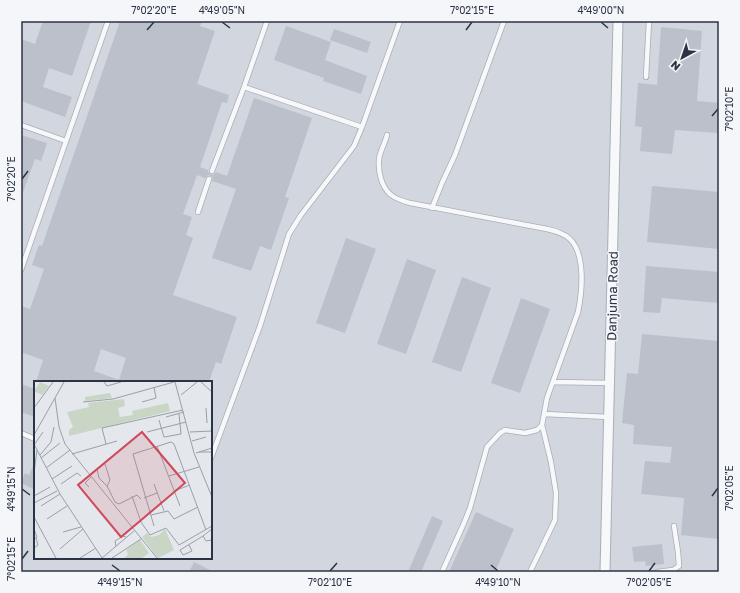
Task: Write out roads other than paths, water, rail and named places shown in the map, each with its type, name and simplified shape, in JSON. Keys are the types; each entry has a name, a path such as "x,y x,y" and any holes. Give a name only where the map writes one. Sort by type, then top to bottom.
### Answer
{"street":[{"name":"Danjuma Road","path":"606,572 618,21"}],"lane":[{"path":"21,270 108,21"},
{"path":"212,171 267,21"},
{"path":"212,455 260,326 289,234 301,215 354,146 400,21"},
{"path":"432,208 455,155 504,21"},
{"path":"646,77 649,21"},
{"path":"244,87 362,127"},
{"path":"21,125 66,141"},
{"path":"388,136 379,158 379,172 383,186 390,194 398,199 432,208 547,229 561,233 570,238 577,248 581,266 578,312 547,398 542,425 551,462 556,493 555,520 530,572"},
{"path":"198,212 209,179"},
{"path":"553,382 610,383"},
{"path":"544,414 609,417"},
{"path":"442,572 470,508 487,447 500,433 506,430 525,433 537,430 542,425"},
{"path":"21,433 34,439"},
{"path":"657,572 673,570 679,566 674,526"}]}
